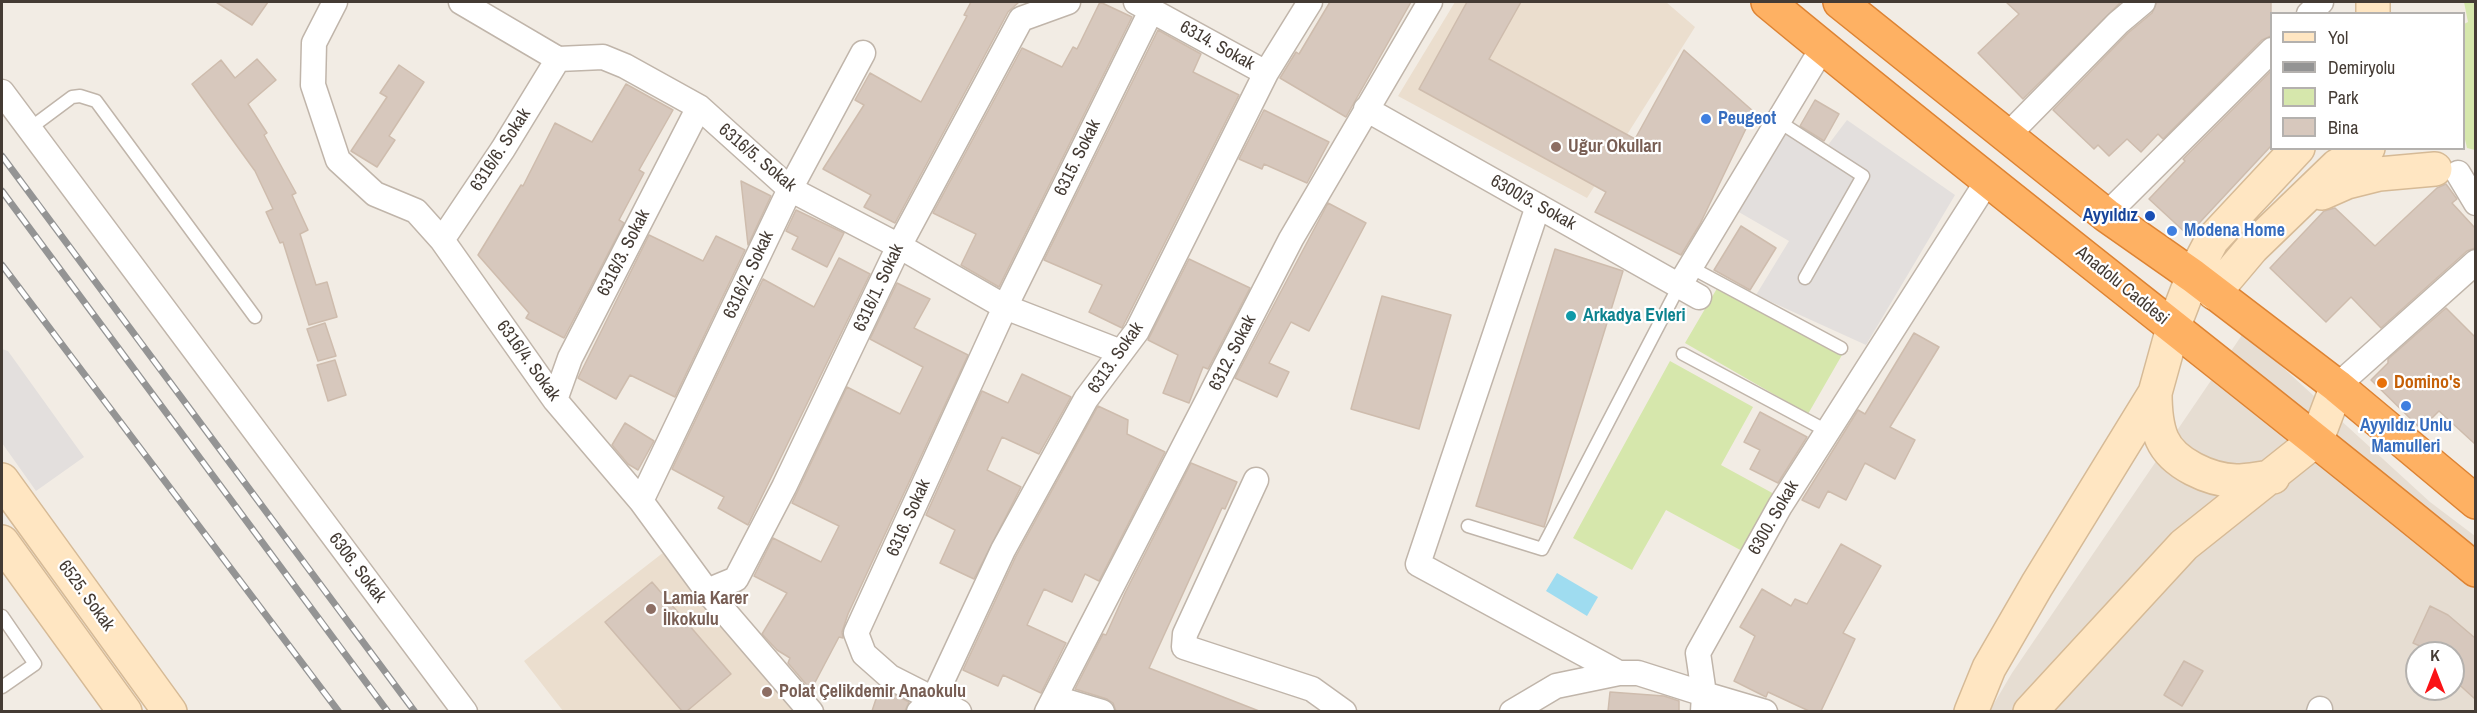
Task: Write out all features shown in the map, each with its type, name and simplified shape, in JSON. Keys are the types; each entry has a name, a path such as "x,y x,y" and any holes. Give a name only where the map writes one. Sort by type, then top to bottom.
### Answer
{"highway":[{"name":"Anadolu Caddesi","path":"1768,2 2173,328 2317,439 2475,570"},
{"path":"1840,2 2106,215 2204,284 2337,386 2475,502"}],"main road":[{"path":"2204,284 2212,240 2296,150"},
{"path":"1971,711 1989,668 2155,393 2173,328 2204,284 2252,248 2337,166 2365,150"},
{"path":"2296,205 2358,179 2446,163"},
{"path":"2030,711 2184,545 2273,477 2317,439 2337,386"},
{"path":"2155,393 2157,422 2163,441 2186,465 2212,477 2235,481 2273,477"},
{"name":"6525. Sokak","path":"2,480 170,711"},
{"name":"6525. Sokak","path":"2,542 125,711"}],"street":[{"name":"6316/4. Sokak","path":"335,2 314,43 313,86 338,160 375,194 416,211 442,240 555,400 641,501 707,591 811,711"},
{"path":"461,2 558,58"},
{"name":"6316/1. Sokak","path":"707,591 736,579 789,477 899,246 1021,19 1068,2"},
{"name":"6313. Sokak","path":"926,705 1003,550 1086,399 1137,331 1266,73 1310,2"},
{"name":"6312. Sokak","path":"1051,705 1291,239 1430,2"},
{"path":"2008,135 2118,23 2144,2"},
{"name":"6314. Sokak","path":"1144,5 1266,73"},
{"name":"6315. Sokak","path":"1005,307 1144,5"},
{"path":"1684,276 1823,47"},
{"path":"2106,215 2270,51"},
{"name":"6316/2. Sokak","path":"641,501 790,189 863,53"},
{"name":"6316/5. Sokak","path":"558,58 603,57 625,66 699,107 790,189 899,246 1005,307 1121,352"},
{"name":"6316/6. Sokak","path":"442,240 503,150 558,58"},
{"name":"6306. Sokak","path":"2,92 465,711"},
{"name":"6316/3. Sokak","path":"555,400 570,358 699,107"},
{"name":"6300/3. Sokak","path":"1366,109 1538,206 1684,276 1700,297"},
{"path":"2446,163 2475,203"},
{"name":"6300. Sokak","path":"1703,703 1698,654 1780,506 1988,180"},
{"path":"1538,206 1418,564 1619,673"},
{"path":"2337,386 2475,262"},
{"name":"6316. Sokak","path":"959,711 926,705 864,654 856,633 1005,307"},
{"path":"1256,480 1185,634 1184,647 1312,689 1344,711"},
{"path":"1512,711 1556,686 1619,673 1638,673 1703,703 1765,711"},
{"path":"1051,705 1102,711"}],"lane":[{"path":"29,129 72,97 80,96 96,101 255,317"},
{"path":"1778,121 1863,176 1805,278"},
{"path":"1468,526 1542,549 1684,276 1841,348"},
{"path":"1683,354 1827,431"},
{"path":"2,616 35,664 2,687"}],"shaded area":[{"name":"Uğur Okulları","path":"1455,2 1666,2 1695,27 1587,198 1398,96"},
{"path":"1847,120 1955,195 1866,345 1756,295 1789,241 1737,211 1784,130 1825,149"},
{"path":"2244,332 2430,502 2475,536 2475,711 1989,712 2012,673"},
{"path":"2,349 8,351 84,457 36,491 2,443"},
{"name":"Lamia Karer İlkokulu","path":"664,552 802,711 563,711 524,661"}],"green space":[{"path":"2464,2 2475,2 2475,150 2467,148 2465,139 2465,24 2468,22"},
{"path":"1719,285 1842,355 1808,414 1685,343"},
{"path":"1670,361 1753,407 1721,465 1776,495 1744,552 1666,510 1632,570 1573,538"}],"water":[{"path":"1557,573 1598,597 1587,616 1546,591"}],"building":[{"path":"216,2 268,2 252,25"},
{"path":"971,2 1019,2 1008,12 895,223 864,207 871,195 823,169 864,105 855,100 870,73 921,102 967,16 964,15"},
{"path":"1100,2 1132,17 999,287 961,265 976,234 933,213 1022,48 1062,67 1073,47 1077,49"},
{"path":"1330,2 1411,2 1346,117 1280,78 1296,52 1299,54"},
{"path":"1467,2 1521,2 1489,59 1635,139 1684,50 1754,112 1700,224 1681,255 1595,212 1606,192 1419,89"},
{"path":"2006,2 2121,2 2023,99 1978,53 2019,14"},
{"path":"2157,2 2271,2 2270,36 2262,40 2163,139 2158,134 2141,152 2127,139 2109,156 2098,145 2094,149 2053,110 2128,33 2152,13"},
{"path":"1158,30 1201,54 1193,72 1239,95 1122,328 1089,312 1102,285 1044,260"},
{"path":"257,59 276,80 248,104 267,133 264,135 296,193 292,195 308,230 300,234 316,285 327,282 337,317 309,325 283,242 280,243 266,212 273,209 255,171 192,84 221,60 235,78"},
{"path":"399,65 424,82 389,136 395,140 377,167 351,151 387,97 380,93"},
{"path":"2270,72 2270,147 2188,235 2149,199 2185,161 2183,159"},
{"path":"626,84 673,110 639,170 644,173 619,220 624,223 564,338 526,318 529,313 478,255 521,185 523,186 555,123 592,142"},
{"path":"1815,100 1839,114 1824,141 1800,126"},
{"path":"1264,110 1329,142 1307,183 1264,164 1262,169 1239,159"},
{"path":"741,181 771,196 748,245"},
{"path":"2446,184 2457,199 2452,203 2475,228 2475,248 2467,251 2381,328 2351,297 2326,322 2270,268 2324,211 2335,208 2375,246 2437,188"},
{"path":"1328,203 1366,223 1309,331 1291,322 1269,363 1289,372 1277,397 1235,378"},
{"path":"796,210 844,233 827,267 792,249 798,237 786,231"},
{"path":"1741,226 1776,248 1750,290 1714,270"},
{"path":"649,235 703,261 716,236 745,250 675,397 630,375 616,399 578,378"},
{"path":"1555,249 1623,271 1544,527 1476,506"},
{"path":"839,258 870,274 748,525 718,508 724,497 672,469 763,279 814,307"},
{"path":"1189,259 1250,288 1208,369 1203,367 1189,403 1163,393 1178,355 1148,340"},
{"path":"897,283 930,299 914,328 968,355 848,614 842,632 843,638 839,637 811,690 788,663 790,658 777,650 762,634 787,593 754,576 773,538 821,562 839,526 792,503 847,387 900,414 923,367 870,339"},
{"path":"1382,296 1451,315 1419,429 1351,409"},
{"path":"2446,308 2475,337 2475,444 2439,411 2421,429 2371,380 2388,363 2388,359"},
{"path":"325,323 336,356 318,361 307,329"},
{"path":"1914,333 1939,347 1890,427 1915,440 1895,479 1865,463 1846,500 1828,491 1819,508 1802,500 1858,410 1865,414"},
{"path":"335,360 346,395 328,401 317,365"},
{"path":"1022,374 1071,397 1039,454 1002,437 987,470 1021,487 974,579 940,563 955,530 926,515 982,391 1008,403"},
{"path":"1098,406 1128,420 1127,434 1165,452 1099,581 1085,574 1072,602 1044,589 1027,625 1066,643 1041,693 1003,675 998,686 963,670 1016,556"},
{"path":"1760,412 1807,437 1778,483 1750,469 1760,450 1744,442"},
{"path":"625,423 654,441 638,470 628,464 612,445"},
{"path":"1191,463 1237,482 1225,509 1222,508 1149,668 1259,711 1116,711 1113,703 1107,699 1075,689 1103,634 1106,635"},
{"path":"1841,544 1881,566 1843,633 1855,639 1821,711 1809,711 1768,692 1766,697 1734,681 1755,636 1740,627 1762,589 1791,606 1795,599 1807,604"},
{"name":"Lamia Karer İlkokulu","path":"652,582 731,674 687,711 682,711 605,622"},
{"path":"2430,606 2448,615 2475,638 2475,699 2465,690 2465,641 2414,641"},
{"path":"2184,661 2203,671 2182,706 2164,695"},
{"path":"880,687 909,702 905,711 872,711"},
{"path":"1610,692 1664,696 1679,701 1679,711 1608,711"}],"railway":[{"path":"2,156 415,712"},
{"path":"2,191 388,712"},
{"path":"2,265 339,712"}],"place":[{"name":"Peugeot","path":"1706,119"},
{"name":"Uğur Okulları","path":"1556,147"},
{"name":"Ayyıldız","path":"2150,216"},
{"name":"Modena Home","path":"2172,231"},
{"name":"Arkadya Evleri","path":"1571,316"},
{"name":"Domino's","path":"2382,383"},
{"name":"Ayyıldız Unlu Mamulleri","path":"2406,406"},
{"name":"Lamia Karer İlkokulu","path":"651,609"},
{"name":"Polat Çelikdemir Anaokulu","path":"767,692"}]}
